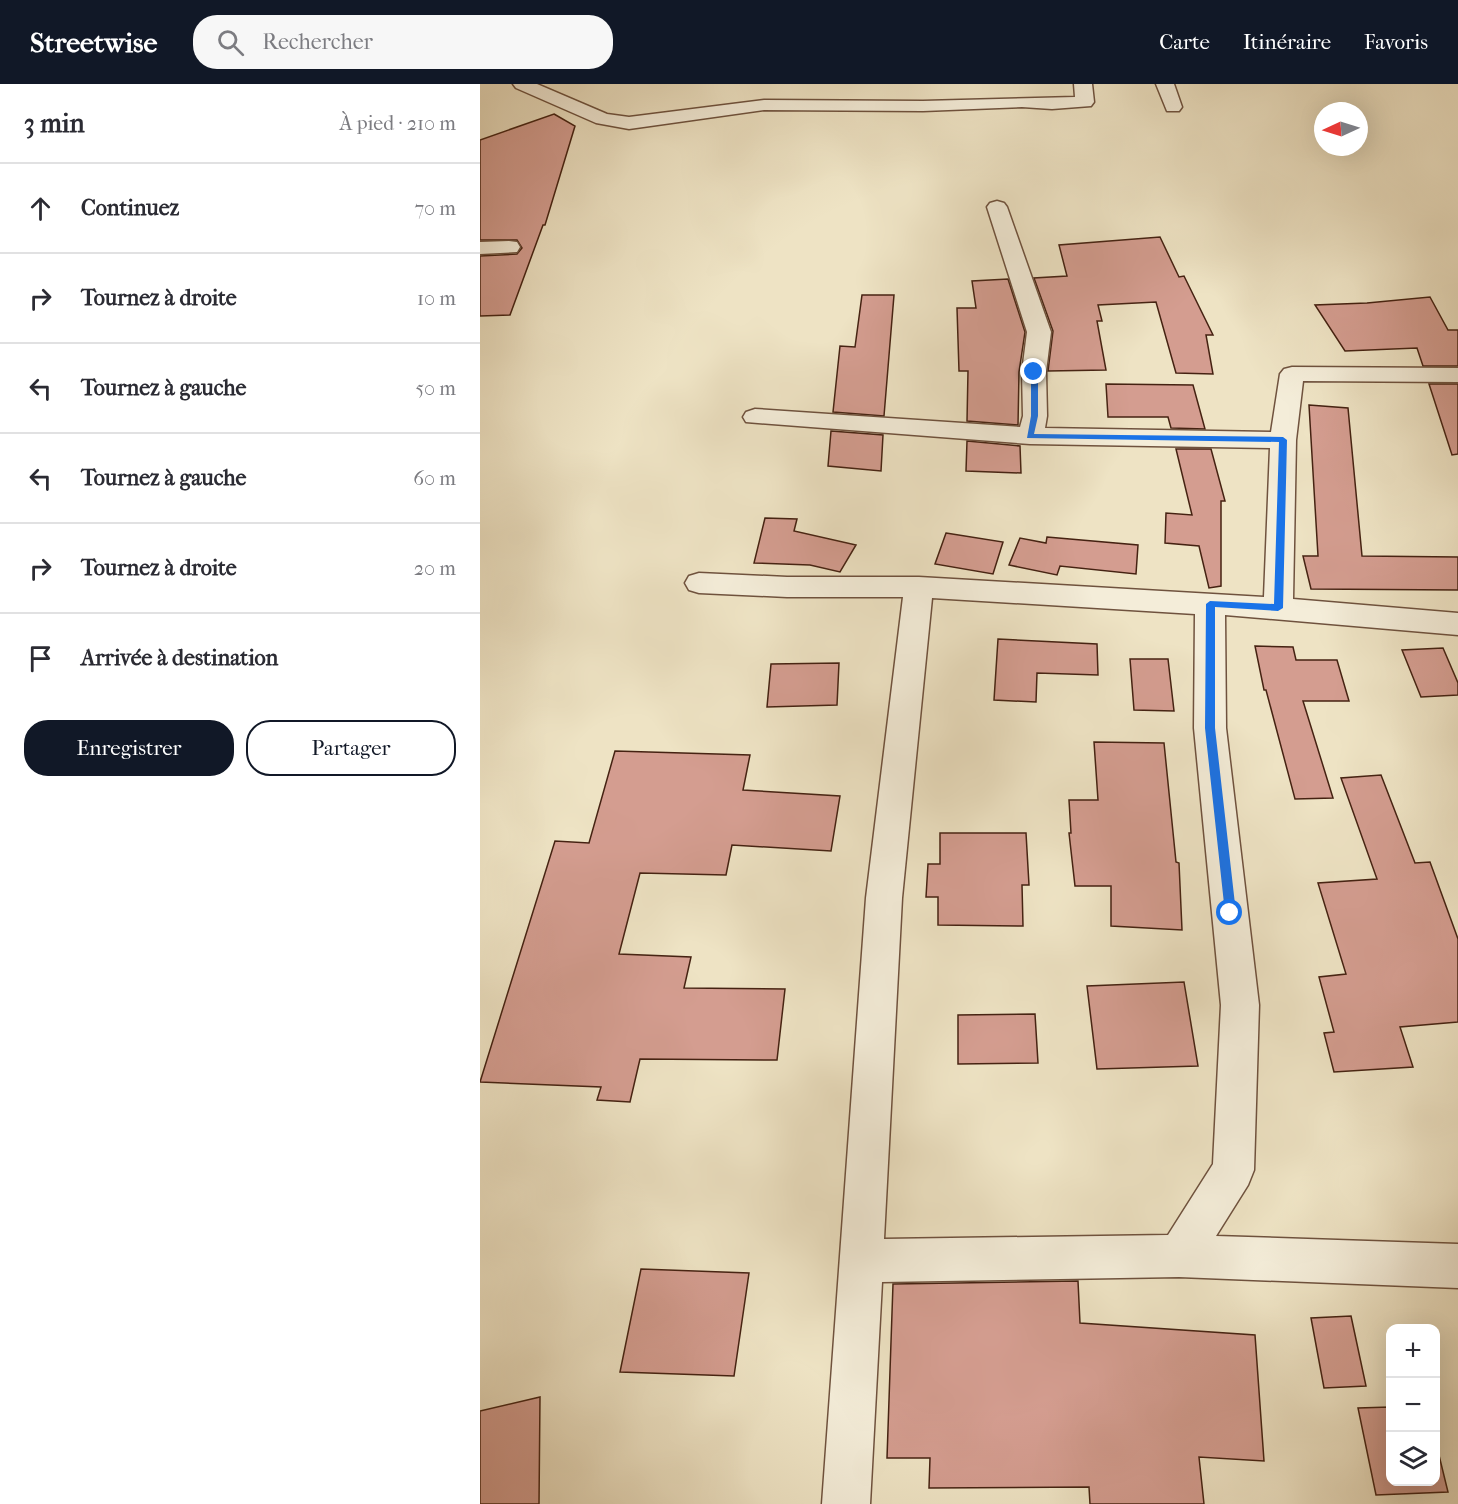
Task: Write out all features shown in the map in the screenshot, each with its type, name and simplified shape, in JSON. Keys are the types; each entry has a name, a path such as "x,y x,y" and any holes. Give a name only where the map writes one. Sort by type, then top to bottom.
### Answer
{"street":[{"path":"522,84 603,119 629,123 764,105 923,106 1022,102 1052,105 1085,102 1083,84"},
{"path":"764,105 771,84"},
{"path":"923,106 926,84"},
{"path":"1165,84 1173,107"},
{"path":"997,207 1039,332 1034,372 1035,416 1030,436"},
{"path":"480,248 509,248"},
{"path":"1278,608 1283,440 1292,374 1458,375"},
{"path":"755,417 1030,436 1283,440"},
{"path":"699,583 787,587 920,587 1278,608 1458,624"},
{"path":"846,1504 884,898 920,587"},
{"path":"1179,1256 1233,1170 1240,1005 1210,728 1210,604"},
{"path":"860,1261 1179,1256 1458,1266"}],"building":[{"path":"554,114 575,126 545,225 543,225 510,315 480,316 480,256 517,254 522,248 517,240 480,240 480,140"},
{"path":"1160,237 1179,277 1184,276 1213,335 1206,335 1213,374 1176,373 1156,302 1098,305 1102,321 1097,321 1106,370 1048,371 1053,331 1034,278 1067,276 1059,245"},
{"path":"1008,279 1025,332 1019,372 1018,425 967,421 968,371 959,371 957,308 976,308 972,281"},
{"path":"862,295 894,295 884,416 833,412 840,346 855,347"},
{"path":"1430,297 1448,330 1458,330 1458,366 1423,366 1417,348 1345,351 1315,305 1367,303"},
{"path":"1106,384 1193,385 1205,429 1171,428 1168,417 1108,417"},
{"path":"1429,384 1458,384 1458,454 1452,455"},
{"path":"1309,405 1348,408 1362,556 1458,557 1458,590 1311,589 1303,556 1318,556"},
{"path":"831,431 883,435 881,471 828,466"},
{"path":"967,441 1020,446 1021,473 966,471"},
{"path":"1176,449 1211,449 1225,501 1221,501 1221,586 1209,588 1199,546 1165,543 1166,513 1192,515"},
{"path":"765,518 797,519 794,531 856,545 840,572 810,565 754,563"},
{"path":"946,533 1003,542 993,574 935,564"},
{"path":"1047,537 1138,545 1136,574 1060,566 1057,575 1009,565 1020,538 1046,543"},
{"path":"998,639 1097,644 1098,675 1037,673 1036,702 994,700"},
{"path":"1255,646 1293,647 1296,660 1337,660 1349,701 1303,701 1333,798 1295,799 1266,690 1264,690"},
{"path":"1443,648 1458,683 1458,695 1421,697 1402,650"},
{"path":"1130,659 1168,659 1174,711 1134,710"},
{"path":"839,663 837,705 767,707 771,664"},
{"path":"1094,742 1164,743 1176,862 1179,863 1182,930 1111,926 1111,886 1075,886 1069,833 1071,833 1069,800 1098,800"},
{"path":"615,751 750,755 743,790 840,796 831,851 732,845 726,875 640,873 619,954 691,957 684,988 785,989 777,1060 640,1059 630,1102 597,1100 601,1087 480,1082 555,841 589,843"},
{"path":"1381,775 1415,863 1430,862 1458,939 1458,1022 1400,1027 1413,1067 1334,1072 1324,1033 1334,1032 1319,977 1346,974 1318,883 1377,879 1341,778"},
{"path":"940,833 1026,833 1029,885 1022,885 1023,926 938,925 938,897 926,897 928,864 940,864"},
{"path":"1184,982 1198,1066 1097,1069 1087,986"},
{"path":"1035,1014 1038,1063 958,1064 958,1015"},
{"path":"641,1269 749,1273 734,1376 620,1372"},
{"path":"1078,1281 1080,1323 1255,1335 1264,1461 1199,1457 1204,1504 1090,1504 1089,1487 929,1488 930,1458 887,1458 893,1284"},
{"path":"1351,1316 1366,1386 1324,1388 1311,1318"},
{"path":"540,1397 539,1504 480,1504 480,1411"},
{"path":"1386,1407 1386,1486 1440,1486 1440,1459 1448,1492 1376,1495 1358,1408"}],"route":[{"path":"1034,372 1035,416 1030,436 1283,440 1278,608 1210,604 1210,728 1230,913"}]}
